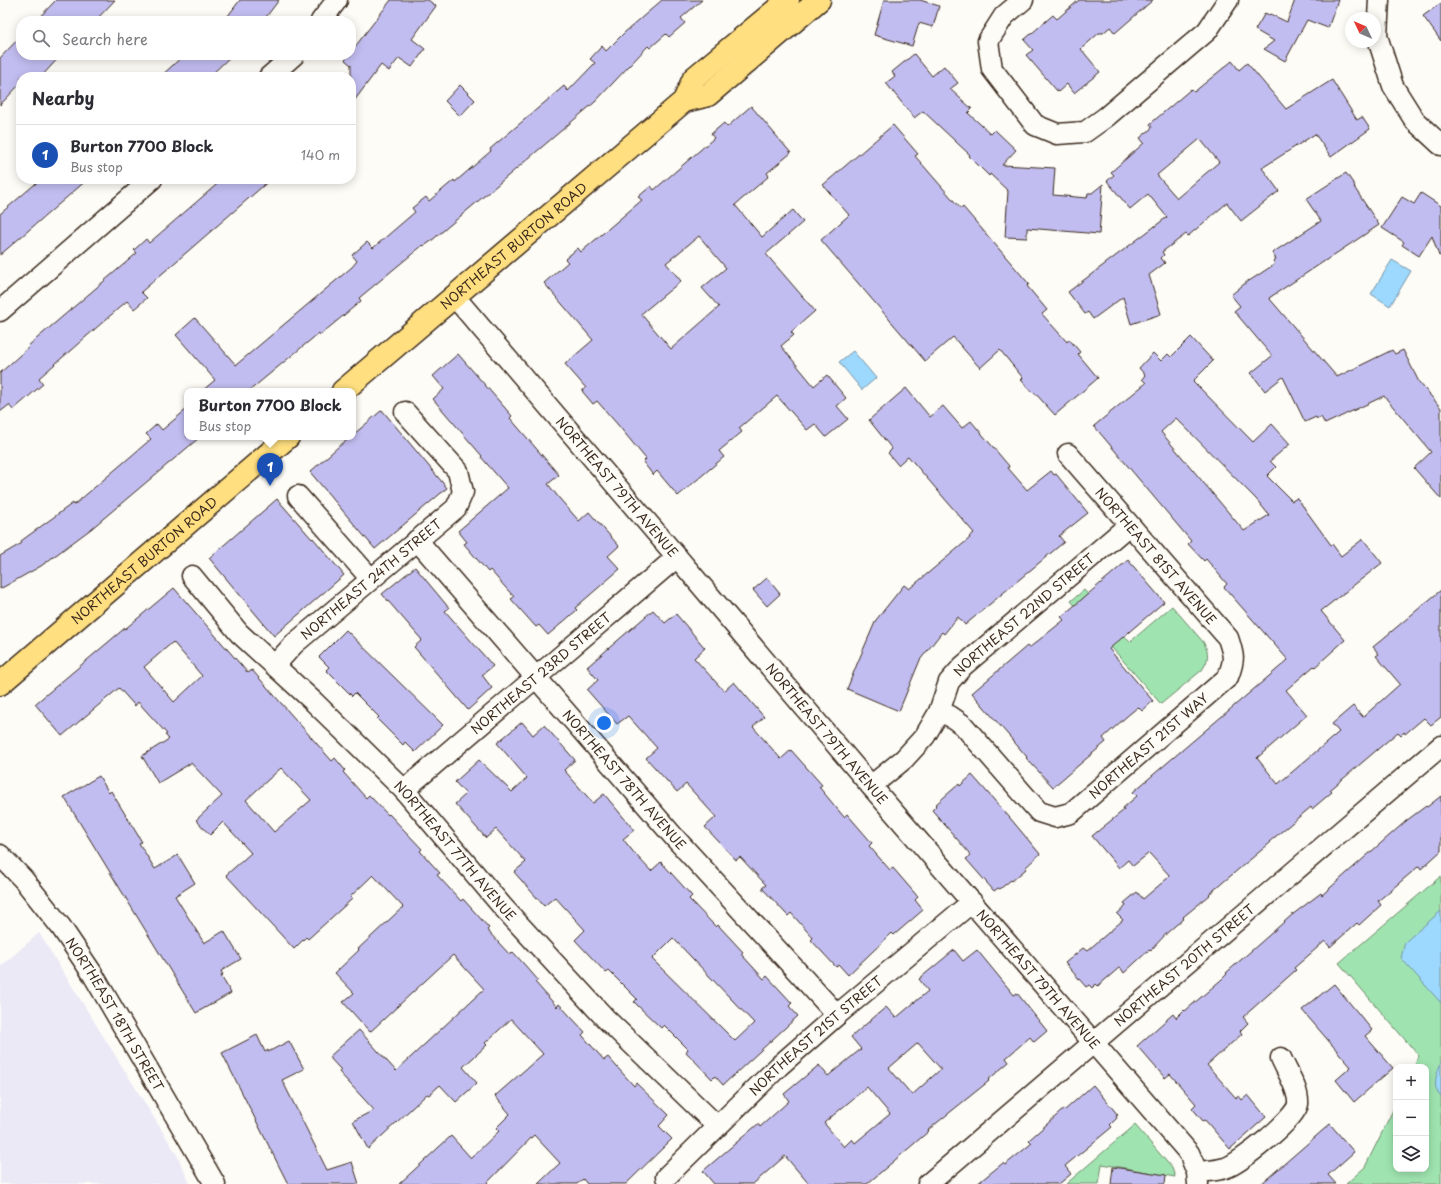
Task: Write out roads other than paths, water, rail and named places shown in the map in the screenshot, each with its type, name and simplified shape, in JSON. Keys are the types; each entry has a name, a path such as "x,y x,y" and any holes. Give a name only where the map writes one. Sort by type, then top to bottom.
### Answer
{"main road":[{"name":"NORTHEAST BURTON ROAD","path":"347,388 684,101 694,78 788,0"},
{"name":"NORTHEAST BURTON ROAD","path":"684,101 708,95 819,0"},
{"name":"NORTHEAST BURTON ROAD","path":"0,684 285,440"}],"street":[{"path":"325,16 337,0"},
{"path":"1023,0 1004,16 988,41 992,70 1035,125 1057,134 1085,132 1106,117 1207,31 1228,0"},
{"path":"1379,0 1377,36 1393,86 1415,121 1441,145"},
{"path":"275,72 288,60"},
{"path":"0,311 146,184"},
{"name":"NORTHEAST 79TH AVENUE","path":"454,296 871,786 1189,1153 1197,1178"},
{"name":"NORTHEAST 24TH STREET","path":"275,665 294,644 456,508 464,492 458,471 405,412"},
{"name":"NORTHEAST 81ST AVENUE","path":"1068,454 1228,638 1233,652 1234,663"},
{"path":"298,496 371,579"},
{"name":"NORTHEAST 22ND STREET","path":"871,786 904,759 925,736 940,712 949,682 963,666 1129,525"},
{"name":"NORTHEAST 78TH AVENUE","path":"417,540 674,837 837,1015"},
{"name":"NORTHEAST 23RD STREET","path":"404,790 677,557"},
{"name":"NORTHEAST 77TH AVENUE","path":"192,576 239,633 275,665 404,790 502,906 601,1013 717,1126"},
{"name":"NORTHEAST 21ST WAY","path":"940,712 950,716 963,725 1039,812 1055,817 1071,813 1228,677 1234,663"},
{"name":"NORTHEAST 20TH STREET","path":"928,1184 1441,746"},
{"name":"NORTHEAST 18TH STREET","path":"0,855 23,879 60,927 92,973 215,1184"},
{"name":"NORTHEAST 21ST STREET","path":"666,1177 779,1066 837,1015 972,902"},
{"path":"1197,1178 1225,1168 1246,1158 1286,1122 1294,1112 1298,1105 1296,1092 1281,1058"}],"water":[{"path":"1392,260 1411,271 1390,306 1371,294"},
{"path":"853,351 876,378 862,390 839,362"},
{"path":"1441,911 1441,1003 1401,958 1405,942"},
{"path":"1441,1062 1441,1097 1436,1089 1436,1080"}],"place":[{"name":"Burton 7700 Block","path":"270,486"}]}
